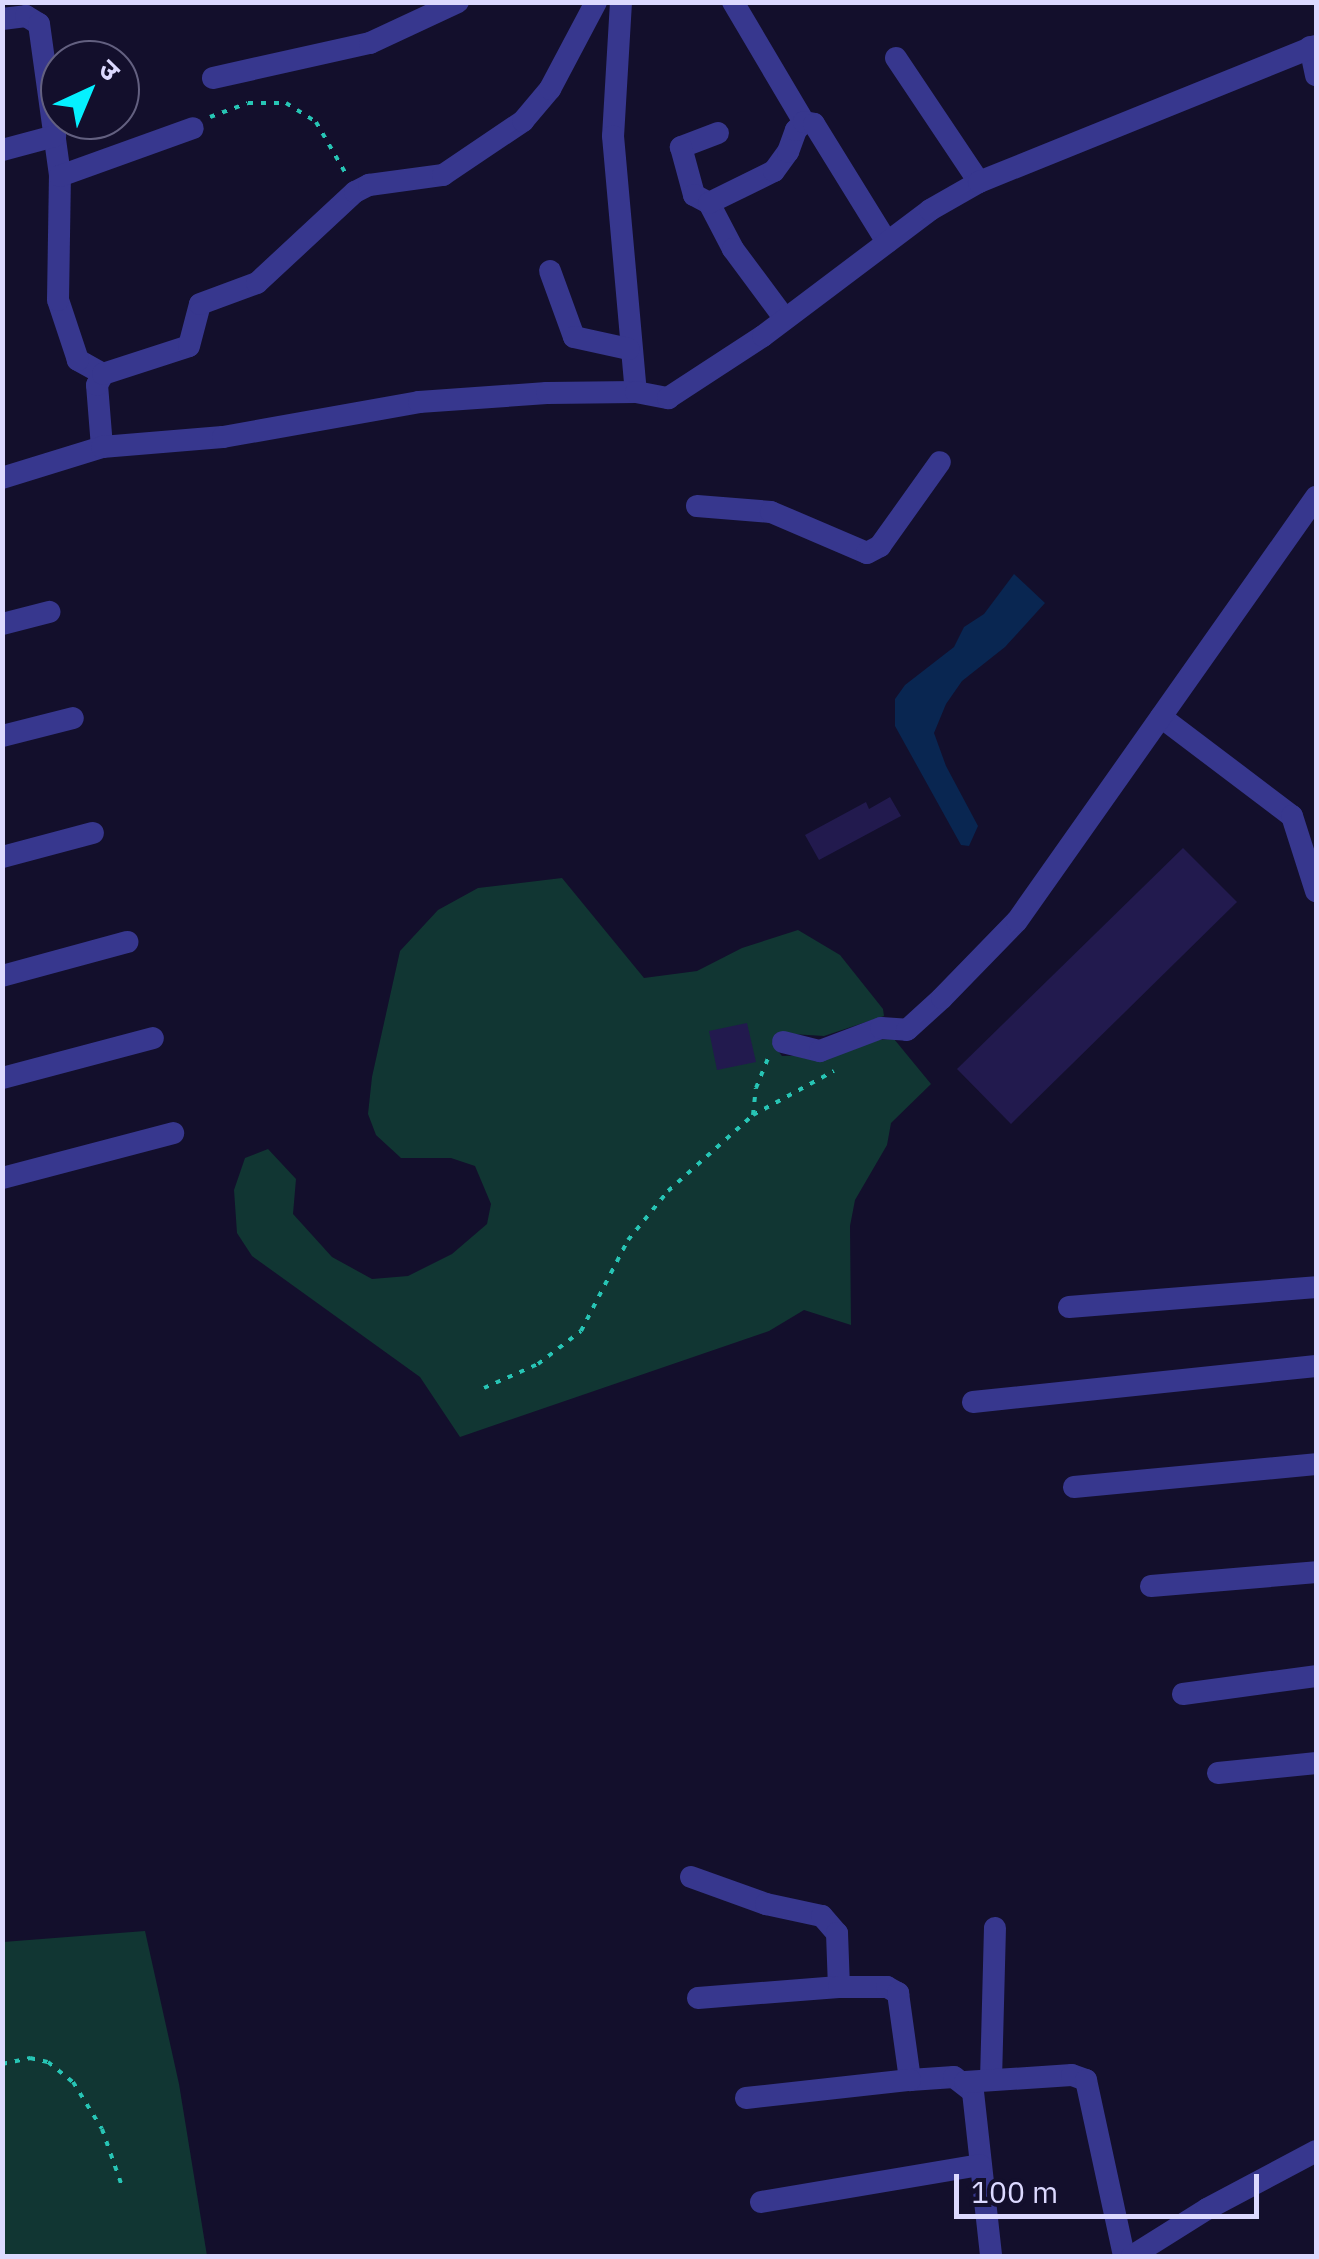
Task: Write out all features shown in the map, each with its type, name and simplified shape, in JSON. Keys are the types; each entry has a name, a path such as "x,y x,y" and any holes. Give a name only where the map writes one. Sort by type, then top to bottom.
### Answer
{"street":[{"path":"213,78 386,38 458,2"},
{"path":"102,447 97,385 103,374 188,346 200,304 257,283 355,192 369,185 443,175 523,121 550,90 596,2"},
{"path":"621,2 612,136 636,392"},
{"path":"733,2 804,122 822,131 888,242"},
{"path":"2,19 26,16 39,24 41,40"},
{"path":"2,478 102,447 223,436 419,402 500,394 636,392 668,398 785,319 930,210 979,182 1313,47 1316,75"},
{"path":"896,58 979,182"},
{"path":"709,203 774,170 804,122"},
{"path":"60,176 193,128"},
{"path":"718,133 681,147 694,195 709,203 733,249 785,319"},
{"path":"2,150 40,140"},
{"path":"56,140 60,176 58,300 78,360 103,374"},
{"path":"550,271 574,337 629,349"},
{"path":"697,506 772,512 867,554 880,546 940,462"},
{"path":"782,1042 820,1051 848,1037 881,1028 907,1030 955,986 1017,921 1316,498"},
{"path":"2,624 49,612"},
{"path":"1162,717 1292,816 1310,849 1316,891"},
{"path":"2,736 73,718"},
{"path":"2,857 93,833"},
{"path":"2,976 127,942"},
{"path":"2,1078 153,1038"},
{"path":"2,1178 173,1133"},
{"path":"1069,1306 1316,1287"},
{"path":"973,1402 1316,1366"},
{"path":"1074,1487 1316,1464"},
{"path":"1151,1586 1316,1572"},
{"path":"1183,1694 1316,1676"},
{"path":"1218,1773 1316,1763"},
{"path":"692,1877 766,1904 822,1916 838,1934 839,1987"},
{"path":"991,2080 995,1928"},
{"path":"698,1998 887,1987 898,1992 910,2080"},
{"path":"965,2082 1072,2075 1086,2080 1124,2256"},
{"path":"746,2098 954,2076 965,2082 973,2092 992,2256"},
{"path":"1132,2256 1207,2209 1316,2151"},
{"path":"761,2202 980,2165"}],"path":[{"path":"193,128 248,103 286,104 316,122 355,192"},
{"path":"484,1388 538,1364 581,1331 628,1240 668,1191 753,1116 840,1066 852,1046 848,1037"},
{"path":"753,1116 762,1067 782,1042"},
{"path":"2,2064 30,2058 48,2062 73,2082 102,2129 122,2186"}],"green space":[{"path":"562,878 644,978 697,971 742,948 798,930 840,955 883,1009 884,1016 824,1036 776,1033 772,1043 782,1056 831,1055 870,1040 894,1039 931,1084 891,1123 887,1145 855,1200 850,1226 851,1325 804,1310 769,1331 460,1437 420,1377 252,1256 237,1233 234,1190 245,1158 268,1149 296,1179 293,1214 332,1257 372,1279 408,1276 452,1254 487,1224 491,1204 475,1166 451,1158 401,1158 376,1135 368,1114 372,1077 400,951 438,910 478,888"},
{"path":"145,1931 179,2084 207,2256 3,2256 3,1942"}],"water":[{"path":"1014,574 1045,603 1005,647 962,681 946,704 934,733 946,766 978,826 969,846 961,845 895,726 895,699 905,685 954,647 964,627 984,614"}],"building":[{"path":"890,797 901,816 819,860 805,835 866,802 869,809"},
{"path":"1183,848 1237,902 1011,1124 957,1069"},
{"path":"747,1023 756,1062 717,1070 709,1031"}]}
